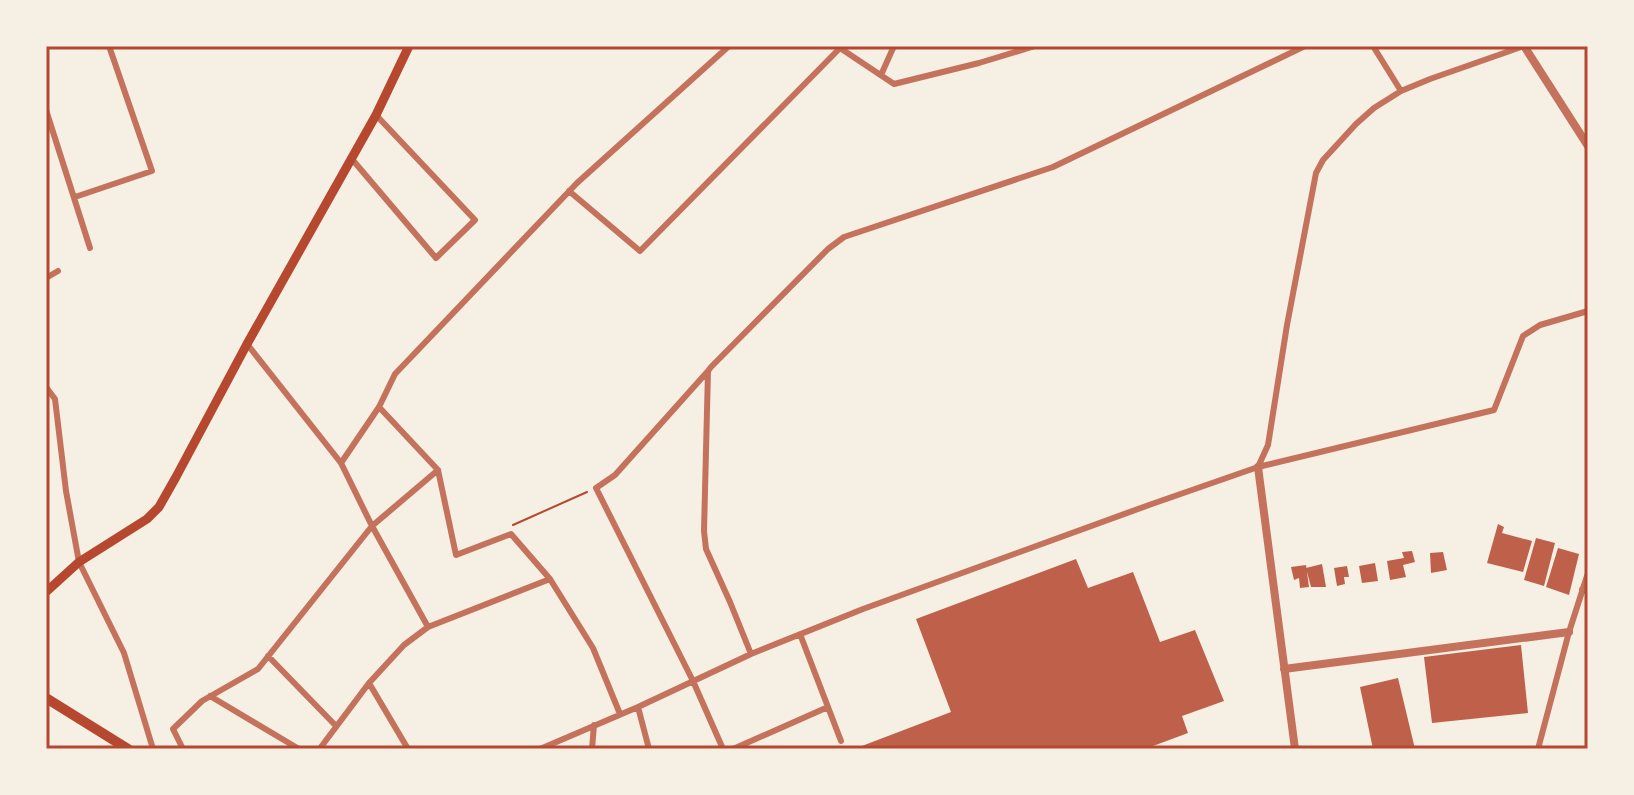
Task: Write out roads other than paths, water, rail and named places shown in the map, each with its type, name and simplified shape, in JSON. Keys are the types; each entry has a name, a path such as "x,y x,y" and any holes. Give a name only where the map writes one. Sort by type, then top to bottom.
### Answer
{"main road":[{"path":"46,592 79,562 147,519 159,507 376,115 409,46"},
{"path":"46,698 128,749"}],"street":[{"path":"75,197 152,171 109,46"},
{"path":"341,463 379,407 395,374 569,191 729,46"},
{"path":"881,75 894,46"},
{"path":"569,191 640,251 839,47 894,84 1035,46"},
{"path":"723,749 693,681 596,488 615,475 708,371 828,249 844,237 1053,167 1305,46"},
{"path":"1373,46 1401,91"},
{"path":"1295,749 1258,467 1268,445 1316,173 1323,160 1356,124 1401,91 1524,46 1588,146"},
{"path":"46,110 90,248"},
{"path":"351,158 436,258 475,220 376,115"},
{"path":"46,278 58,271"},
{"path":"540,749 751,654 863,609 1258,467 1494,410 1523,336 1540,325 1588,311"},
{"path":"247,344 341,463 428,627"},
{"path":"708,371 706,549 751,654"},
{"path":"46,387 55,399 66,491 79,562 124,653 153,749"},
{"path":"379,407 438,470 456,555 511,534 550,579 593,648 620,714"},
{"path":"183,749 173,729 202,701 258,669 372,526 438,470"},
{"path":"1538,749 1569,632 1586,590 1588,573"},
{"path":"321,749 369,683 404,645 428,627 550,579"},
{"path":"1284,669 1569,632"},
{"path":"800,634 841,741"},
{"path":"268,656 336,726"},
{"path":"369,683 408,749"},
{"path":"210,696 299,749"},
{"path":"638,707 649,749"},
{"path":"733,749 828,707"},
{"path":"592,749 594,725"}]}
